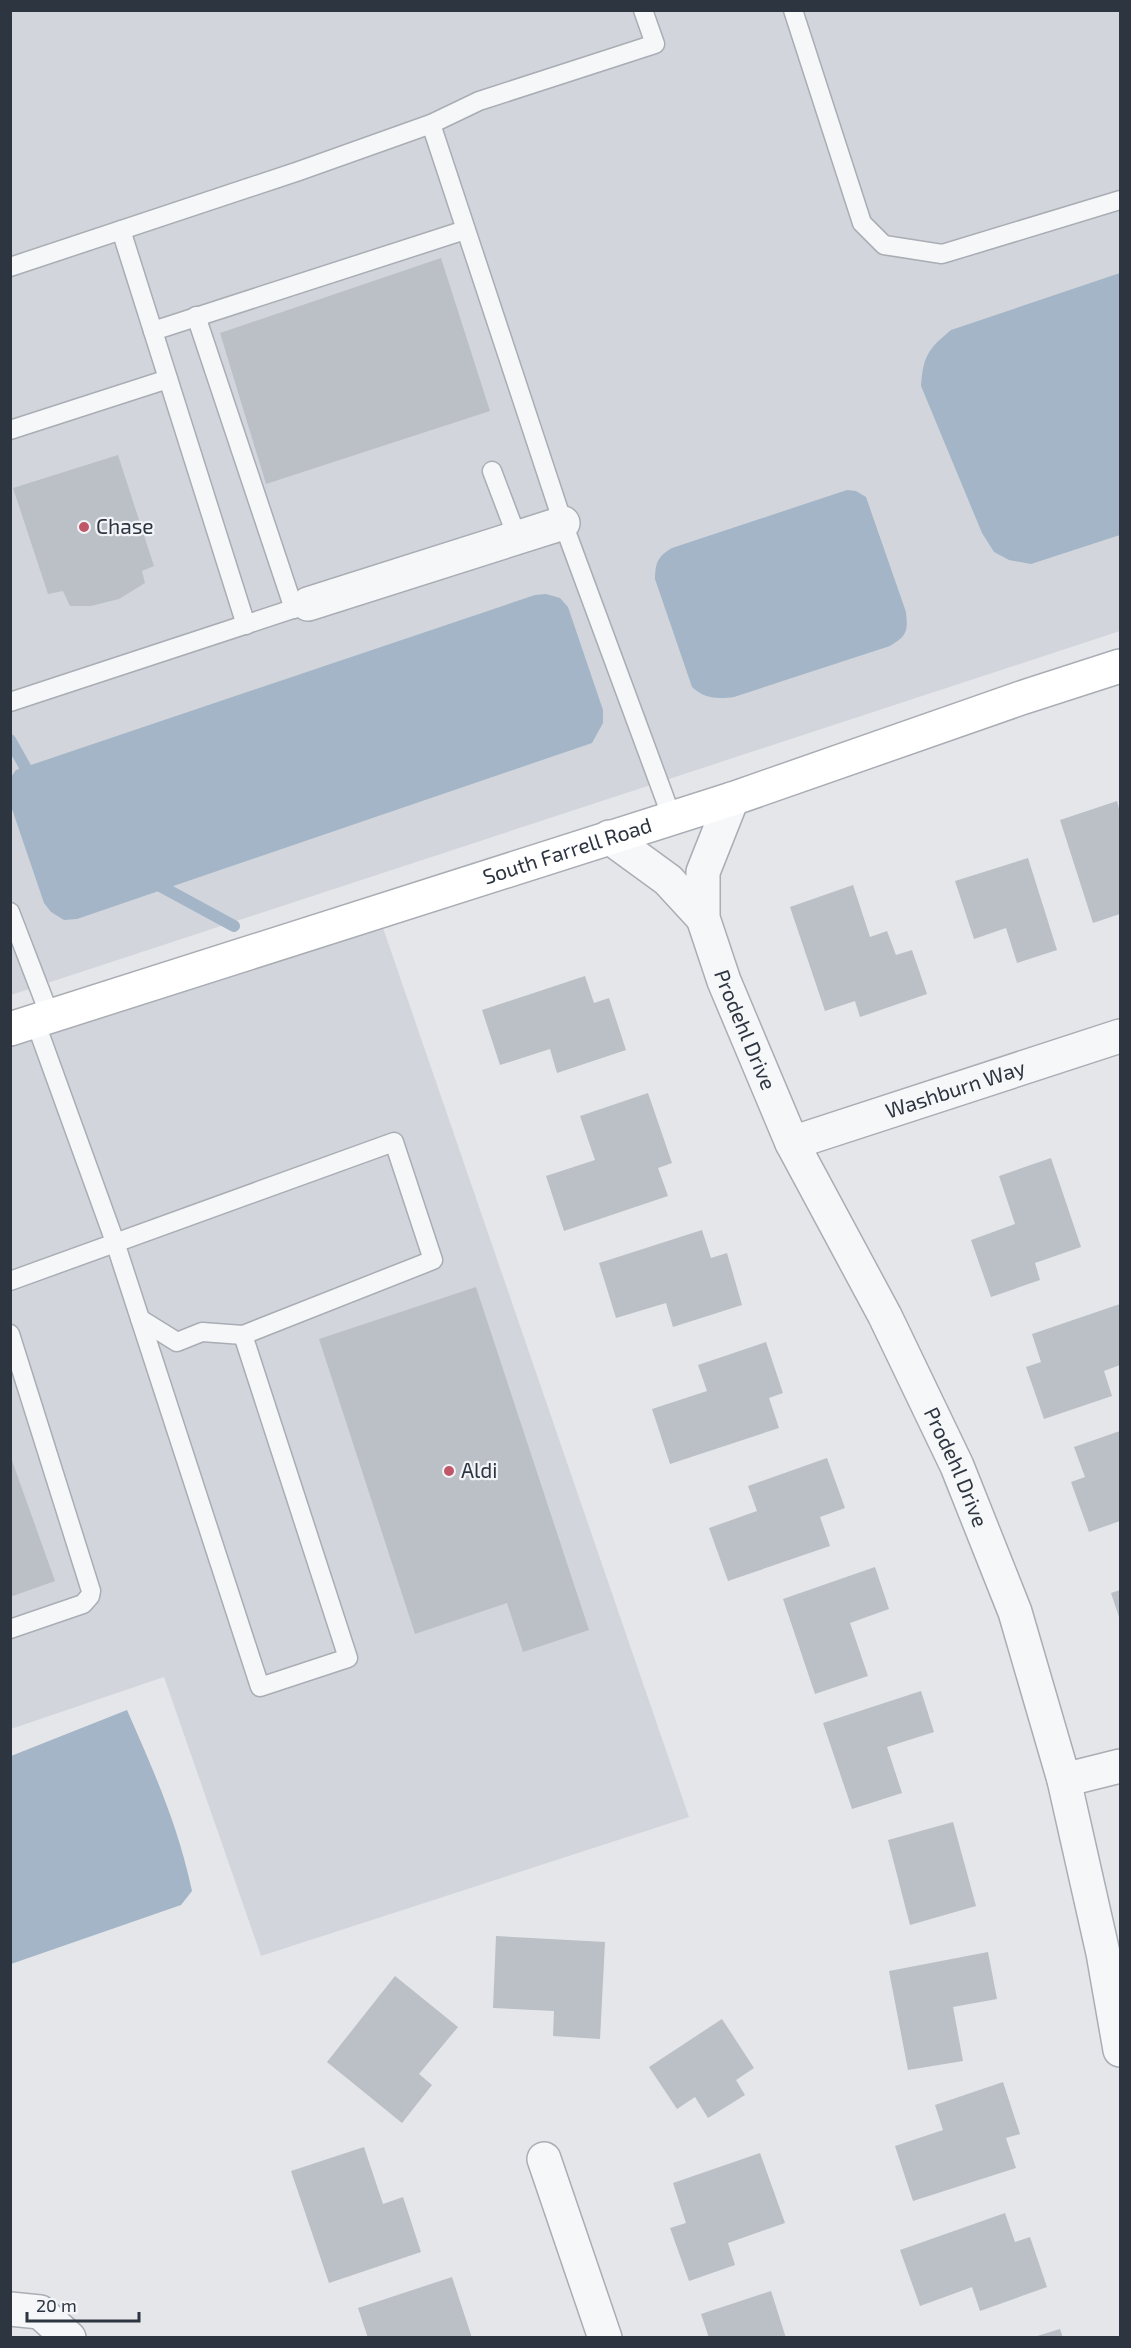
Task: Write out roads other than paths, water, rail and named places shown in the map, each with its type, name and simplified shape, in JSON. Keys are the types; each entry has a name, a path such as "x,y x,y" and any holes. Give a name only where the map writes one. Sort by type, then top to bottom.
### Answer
{"street":[{"path":"301,607 563,524"},
{"name":"South Farrell Road","path":"32,1022 732,799 1024,697 1120,666"},
{"name":"Prodehl Drive","path":"732,799 703,872 703,918 724,981 792,1143 885,1316 957,1466 1015,1612 1064,1780 1103,1953 1120,2050"},
{"name":"Prodehl Drive","path":"609,837 668,880 703,918"},
{"name":"Washburn Way","path":"792,1143 1120,1036"},
{"path":"1064,1780 1120,1766"},
{"path":"544,2158 605,2337"},
{"path":"10,2309 40,2313 69,2337"}],"lane":[{"path":"10,267 299,171 430,124 479,101 655,44 644,10"},
{"path":"793,10 862,223 884,246 942,254 1120,200"},
{"path":"430,124 563,524 672,818"},
{"path":"121,230 246,625"},
{"path":"153,331 465,230"},
{"path":"12,696 301,607 196,316"},
{"path":"10,430 168,379"},
{"path":"492,471 517,537"},
{"path":"10,912 32,1022 115,1242 260,1686 348,1658 243,1335"},
{"path":"10,1281 394,1142 433,1260 243,1335 202,1332 177,1342 140,1319"},
{"path":"10,1334 91,1591 83,1604 10,1629"}],"water":[{"path":"1120,273 1120,535 1031,564 1009,560 994,552 982,533 921,386 925,360 932,348 951,330"},
{"path":"847,490 856,491 866,497 906,612 907,624 903,636 890,646 734,697 712,697 697,691 692,687 655,579 660,557 672,548"},
{"path":"546,594 560,598 568,607 603,710 603,723 592,743 77,919 64,920 51,912 44,903 11,806 11,777 16,770 535,595"},
{"path":"127,1710 172,1821 192,1891 181,1905 11,1964 11,1756"}],"waterway":[{"path":"10,740 33,781"},
{"path":"151,881 234,926"}],"place":[{"name":"Chase","path":"84,527"},
{"name":"Aldi","path":"449,1471"}]}
